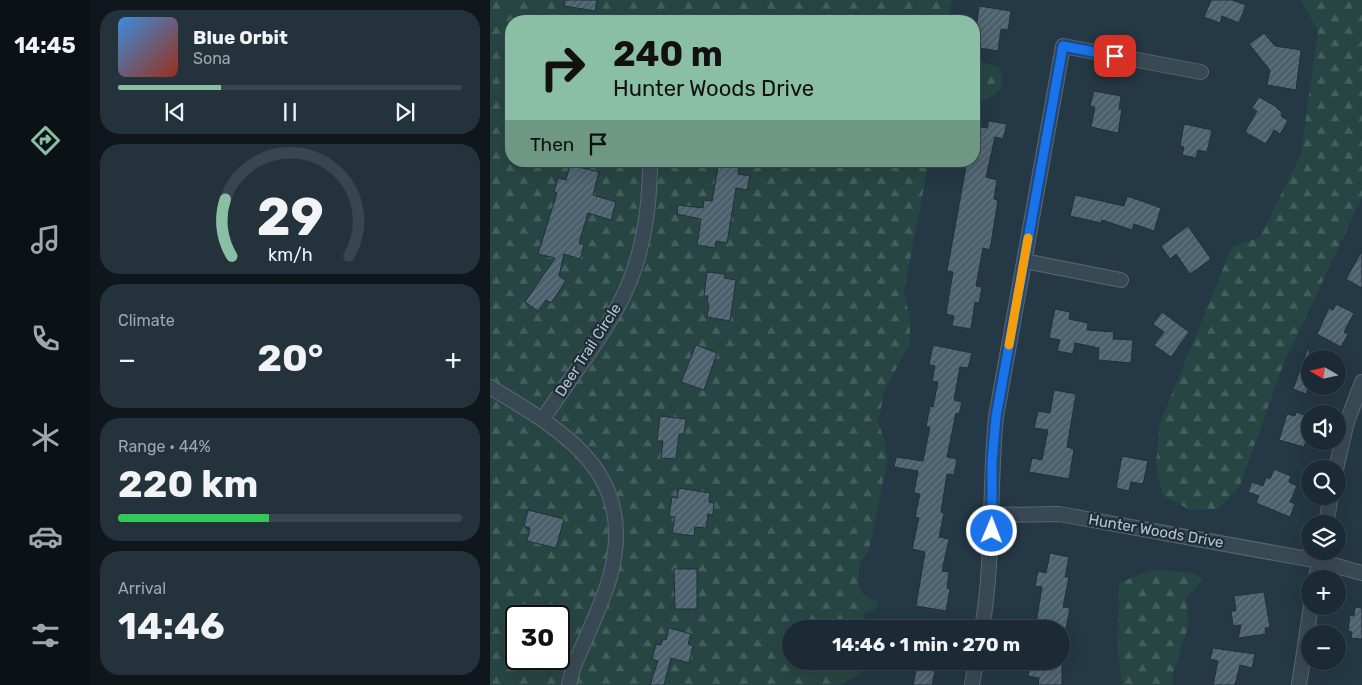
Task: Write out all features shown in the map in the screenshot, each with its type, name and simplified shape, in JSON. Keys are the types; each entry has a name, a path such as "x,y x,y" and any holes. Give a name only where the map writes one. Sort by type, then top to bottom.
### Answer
{"street":[{"path":"983,620 990,562 992,462 996,417 1063,46 1201,72"},
{"name":"Deer Trail Circle","path":"543,419 618,308 633,271 645,230 650,194 650,167"},
{"path":"1024,261 1121,280"},
{"path":"1338,460 1347,422 1362,382"},
{"path":"490,387 543,419 581,450 600,472 614,508 617,540 611,574 573,668 569,685"},
{"name":"Hunter Woods Drive","path":"992,515 1058,514 1301,553"},
{"name":"Hunter Woods Drive","path":"1330,560 1362,572"},
{"path":"1298,685 1310,615"},
{"path":"972,685 974,670"}],"green space":[{"path":"490,0 952,0 949,15 505,15 505,167 928,167 904,292 910,318 910,345 885,388 878,422 885,442 887,461 869,550 860,563 858,582 863,595 878,602 877,609 865,612 865,620 782,620 782,670 860,670 860,674 839,685 490,685"},
{"path":"1301,0 1362,0 1362,198 1283,365 1239,488 1218,509 1190,510 1163,495 1156,465 1160,423 1232,247 1260,237 1301,154 1318,31"},
{"path":"980,62 998,67 1002,81 998,91 988,99 981,101"},
{"path":"1151,570 1193,573 1203,579 1186,599 1189,624 1173,674 1173,685 1122,685 1118,654 1119,583"}],"building":[{"path":"565,0 597,0 595,11 564,6"},
{"path":"1211,0 1232,0 1246,5 1239,23 1222,16 1220,23 1204,17"},
{"path":"979,6 1011,11 1008,30 1001,29 998,51 980,48 980,15 978,15"},
{"path":"1264,33 1275,46 1301,50 1296,90 1267,85 1270,70 1249,44"},
{"path":"1094,91 1121,96 1119,109 1122,109 1118,133 1091,127 1095,107 1090,106"},
{"path":"1259,97 1275,106 1282,113 1281,116 1288,121 1280,134 1274,130 1266,144 1245,132 1257,111 1252,108"},
{"path":"989,121 1007,124 1003,139 995,137 986,177 997,180 994,199 998,200 990,250 983,248 976,286 982,287 979,303 975,302 971,329 952,326 954,316 946,314 953,272 947,271 966,167 980,167 980,127 987,128"},
{"path":"1184,124 1212,130 1207,152 1198,150 1196,158 1182,155 1184,147 1180,146"},
{"path":"569,167 599,172 593,195 616,202 611,220 588,213 579,243 584,245 580,259 564,254 559,276 566,281 551,303 546,300 538,311 525,302 555,258 538,254 557,193 554,192 558,178 566,180"},
{"path":"718,167 739,167 738,174 750,176 747,190 736,188 727,243 716,241 715,248 697,245 701,219 677,214 678,205 703,208 704,200 712,201"},
{"path":"1075,195 1124,206 1127,196 1161,208 1154,231 1134,224 1132,230 1102,220 1101,223 1070,216"},
{"path":"1188,226 1211,259 1190,274 1176,254 1170,259 1161,246"},
{"path":"1362,251 1362,288 1346,279"},
{"path":"707,272 725,274 724,278 736,280 730,321 707,317 708,296 704,296"},
{"path":"1336,304 1354,313 1344,332 1348,334 1341,347 1317,334 1329,308 1333,310"},
{"path":"1055,309 1070,312 1069,319 1088,323 1087,330 1114,332 1113,339 1133,340 1131,363 1098,360 1099,348 1075,343 1073,354 1057,351 1060,340 1049,338"},
{"path":"1162,312 1189,332 1171,357 1154,345 1164,332 1153,324"},
{"path":"696,345 717,353 704,390 681,382"},
{"path":"933,345 972,353 968,368 960,367 954,400 962,402 959,414 956,413 947,457 957,459 954,475 947,474 941,512 944,513 939,537 949,539 942,571 949,572 947,588 950,589 946,611 916,606 925,552 912,549 919,518 915,517 920,494 914,493 918,471 894,467 896,457 923,461 930,427 926,427 930,406 933,407 938,382 932,381 935,366 929,365"},
{"path":"1301,368 1301,392 1293,389"},
{"path":"1054,390 1076,394 1067,447 1074,449 1069,479 1029,472 1032,458 1042,460 1048,430 1034,428 1038,411 1050,413"},
{"path":"1296,412 1301,414 1301,446 1279,440 1287,414 1295,416"},
{"path":"660,416 686,419 684,434 679,434 676,459 661,458 663,441 657,441"},
{"path":"1122,456 1148,461 1143,484 1131,482 1129,491 1116,488"},
{"path":"1274,469 1291,476 1289,482 1297,486 1290,502 1295,504 1290,517 1256,503 1259,496 1248,492 1252,482 1263,486 1266,477 1270,479"},
{"path":"679,488 710,493 709,502 714,503 713,515 708,514 706,528 695,527 694,536 672,533 675,517 669,516 672,497 677,498"},
{"path":"528,510 564,519 556,548 527,541 530,528 524,526"},
{"path":"1050,553 1069,557 1065,577 1069,577 1063,607 1070,608 1068,620 1036,620 1042,587 1035,586 1038,571 1046,573"},
{"path":"674,569 697,569 697,609 675,609"},
{"path":"1264,592 1270,627 1265,628 1266,634 1238,638 1241,625 1233,626 1231,611 1236,611 1234,596"},
{"path":"1355,607 1362,608 1362,639 1351,638 1352,632 1348,631 1350,615 1354,616"},
{"path":"669,628 691,634 688,644 693,646 689,663 671,658 664,685 650,685 658,661 652,659 656,644 661,645 663,639 666,640"},
{"path":"1213,648 1255,654 1252,668 1240,665 1235,685 1213,685 1218,661 1210,659"},
{"path":"916,670 935,670 932,685 913,685"},
{"path":"1029,670 1062,670 1062,685 1038,685 1039,678 1028,676"}],"slow traffic":[{"path":"1009,345 1028,238"}],"route":[{"path":"992,531 992,462 996,417 1063,46 1115,56"}]}
